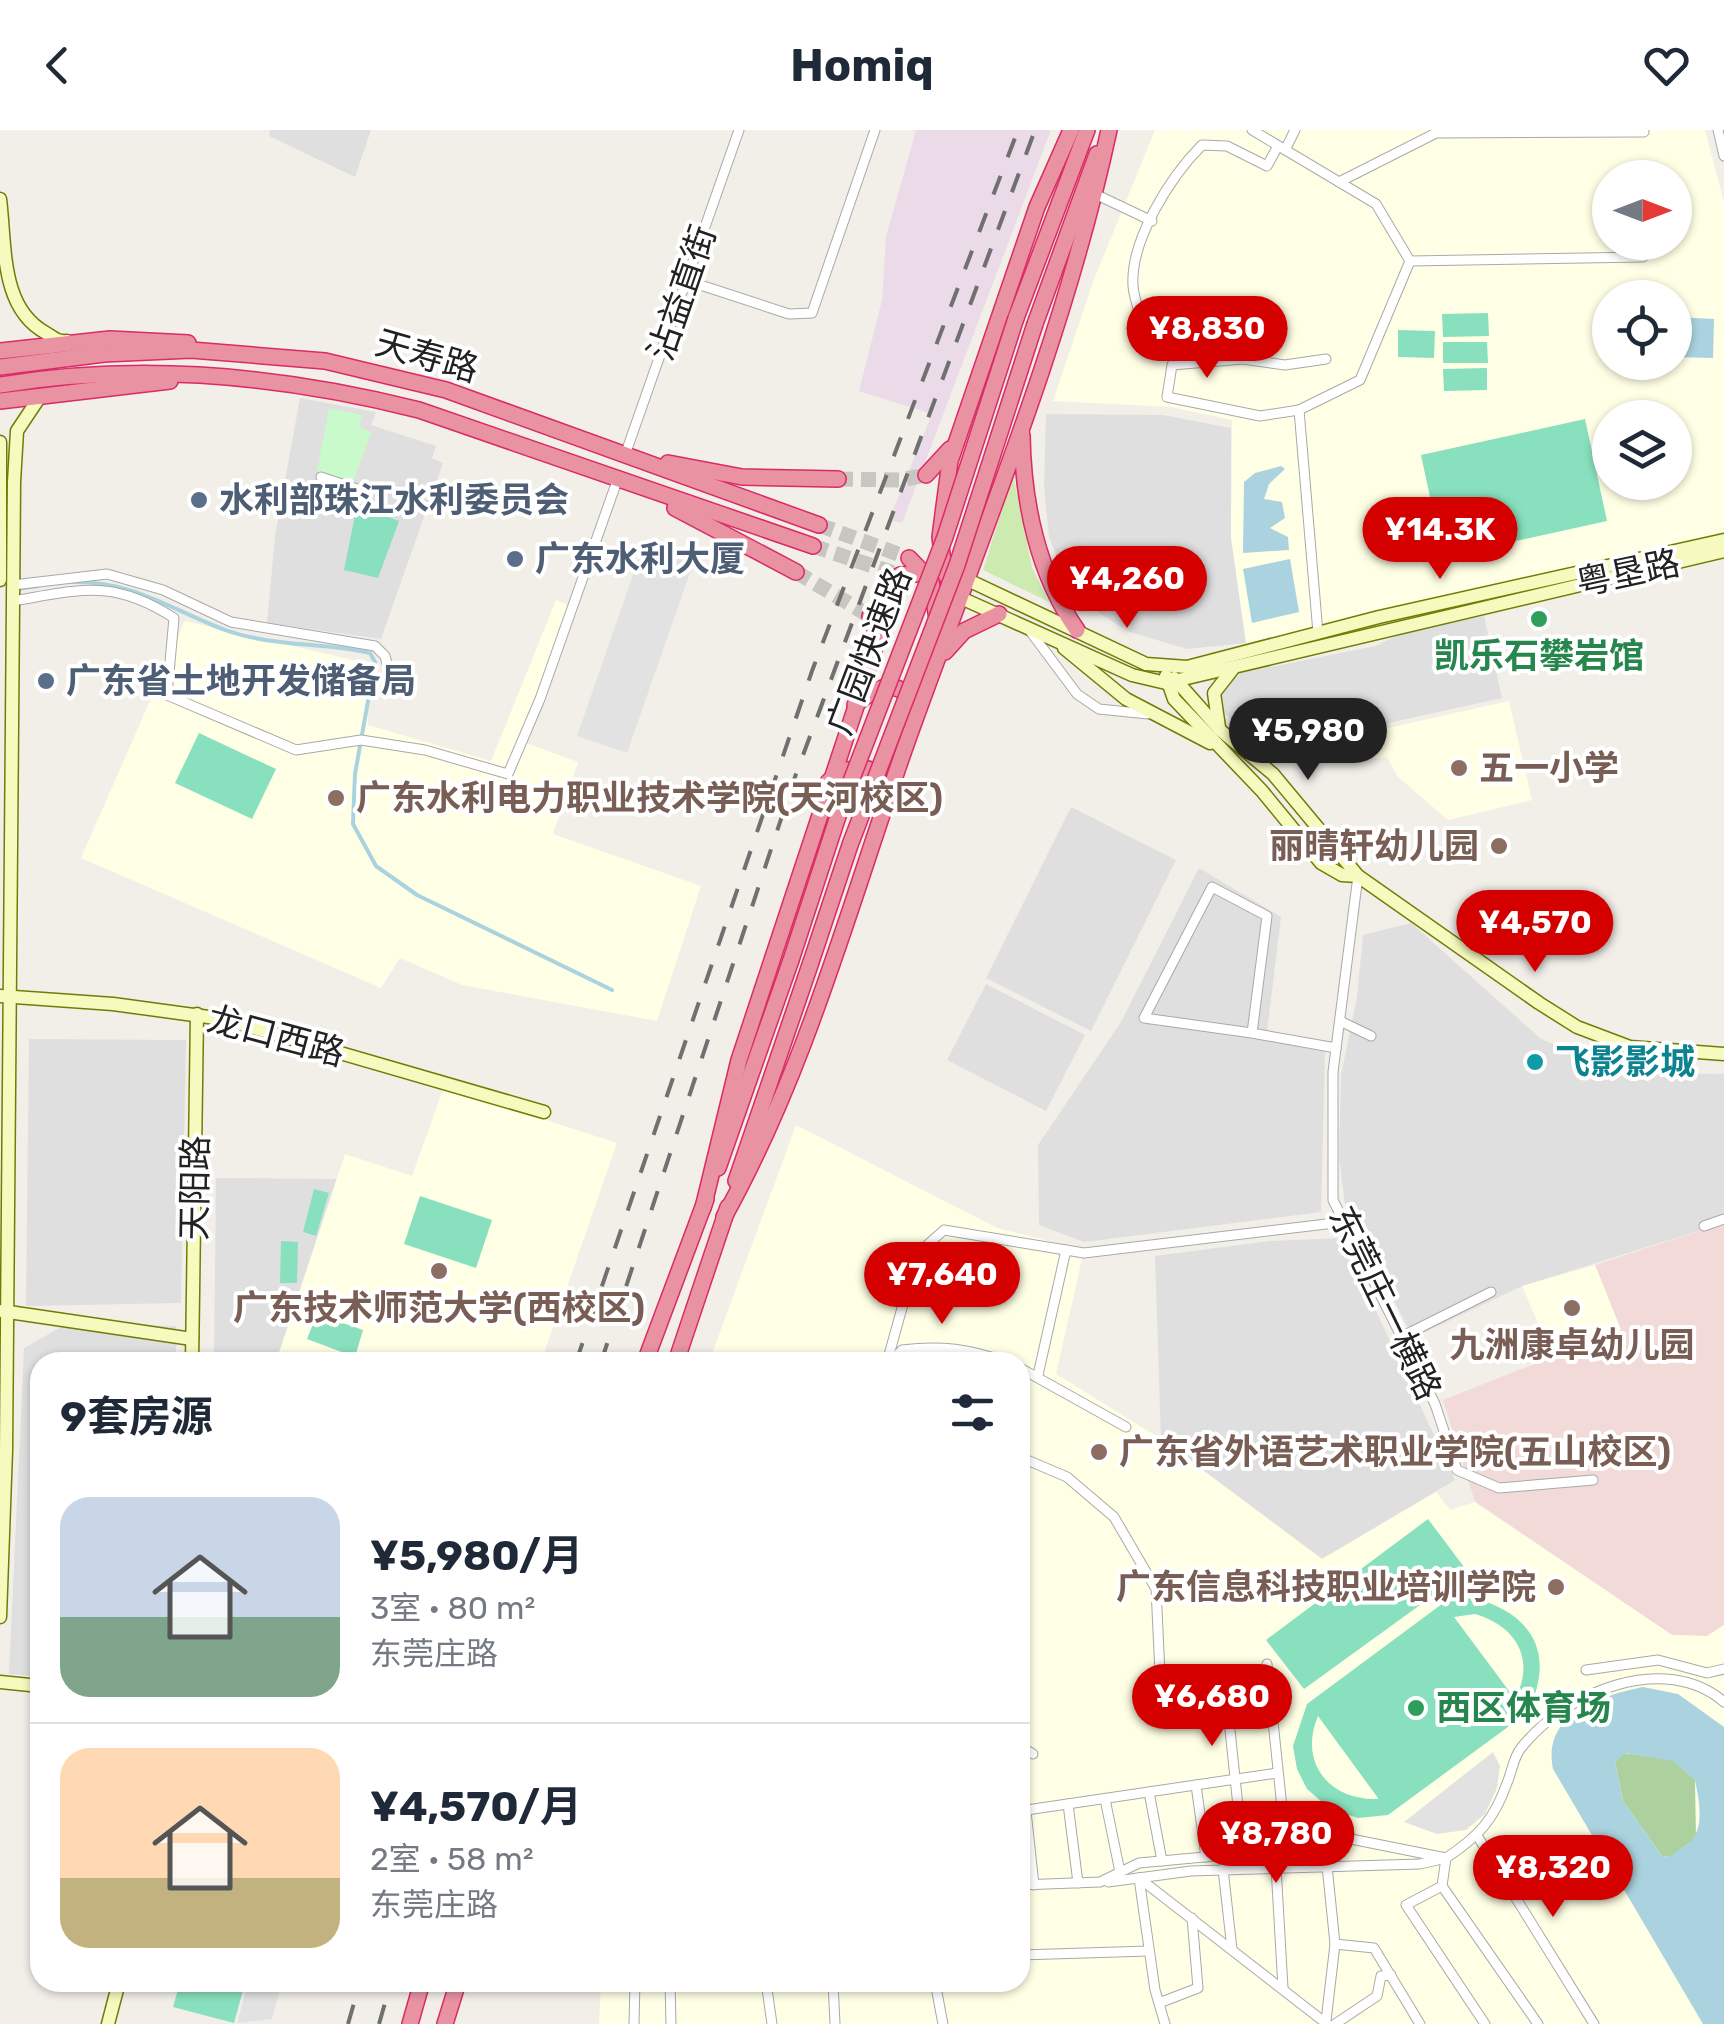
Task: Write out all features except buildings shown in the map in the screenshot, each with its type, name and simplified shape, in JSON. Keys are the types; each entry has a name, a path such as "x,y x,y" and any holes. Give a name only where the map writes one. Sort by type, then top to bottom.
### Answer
{"highway":[{"path":"961,598 944,571 940,516 958,438 1037,207 1072,130"},
{"name":"广园快速路","path":"649,1352 791,960 848,789 945,537 1016,318 1086,130"},
{"path":"724,1217 772,1127 968,580 1095,194 1108,130"},
{"name":"广园快速路","path":"679,1352 845,858 962,552 1068,226 1108,130"},
{"path":"0,351 85,340 169,340 221,350"},
{"name":"天寿路","path":"0,367 104,354 221,350 306,357 371,370 493,408 819,525"},
{"name":"天寿路","path":"0,385 130,372 213,376 353,393 484,432 813,546"},
{"path":"0,401 213,376"},
{"path":"484,432 493,408"},
{"path":"1022,423 1026,488 1044,571 1077,630"},
{"path":"958,438 965,458 973,465 995,468 1009,461"},
{"path":"926,475 958,438"},
{"path":"625,455 742,477 838,479"},
{"path":"617,480 796,572"},
{"path":"930,581 984,532"},
{"path":"934,668 938,628 930,581 909,558 968,580"},
{"path":"900,575 930,581 961,598"},
{"path":"934,668 960,634 999,614"},
{"path":"703,1208 739,1060 874,652 876,631 870,616"},
{"path":"854,706 880,688 899,688 911,703 912,730"},
{"path":"828,782 845,770 868,769 882,782 885,804"},
{"path":"410,2024 419,1992"},
{"path":"445,2024 455,1992"}],"street":[{"path":"686,280 788,314 812,313 875,130"},
{"path":"1252,130 1376,204 1410,260"},
{"path":"1207,362 1143,325 1133,285 1152,221 1172,175 1202,145 1227,146 1268,166 1294,130"},
{"path":"1718,130 1724,156"},
{"path":"1339,182 1436,132 1644,132"},
{"name":"沾益直街","path":"625,455 738,133"},
{"path":"1095,194 1152,221"},
{"path":"0,198 13,304 28,324 58,342 85,340"},
{"path":"1410,260 1592,258"},
{"path":"1326,359 1284,365 1243,359 1172,365 1167,397 1260,416 1299,410 1360,380 1410,260"},
{"path":"0,1618 9,590 18,431 41,395"},
{"path":"1299,410 1318,633"},
{"path":"0,442 9,590"},
{"path":"321,477 356,489"},
{"path":"9,590 104,588 143,598 174,618 166,694 296,750 364,740 425,750 508,774 540,699 617,480"},
{"name":"粤垦路","path":"968,580 1146,664 1166,668 1238,656 1318,633 1724,540"},
{"name":"粤垦路","path":"1172,682 1350,636 1724,551"},
{"path":"9,590 107,574 163,590 231,622 375,646 385,656 392,683"},
{"path":"961,598 1047,633 1132,676 1172,682 1220,730 1273,774 1358,876 1577,1027 1642,1049 1724,1054"},
{"path":"1026,625 1077,694 1100,709 1152,714"},
{"path":"1047,633 1102,682 1152,714 1221,749"},
{"path":"1220,730 1214,693 1236,667"},
{"path":"1166,668 1174,699 1321,863 1342,875 1358,876"},
{"name":"东莞庄一横路","path":"1358,876 1336,1048 1332,1200 1435,1404 1457,1470 1499,1488 1593,1480"},
{"path":"1252,1033 1267,916 1212,887 1144,1018 1336,1048"},
{"name":"龙口西路","path":"4,997 197,1014 272,1030 544,1112"},
{"name":"天阳路","path":"192,1352 197,1014"},
{"path":"1340,1021 1371,1036"},
{"path":"1704,1226 1724,1220"},
{"path":"895,1352 917,1254 944,1230 1084,1253 1343,1222"},
{"path":"1038,1375 1066,1250"},
{"path":"1399,1338 1491,1292"},
{"path":"4,1311 192,1340"},
{"path":"900,1352 936,1345 979,1352"},
{"path":"1030,1372 1126,1427"},
{"path":"1030,1462 1067,1477 1114,1518 1156,1589 1160,1673"},
{"path":"1586,1670 1658,1660 1707,1673 1724,1669"},
{"path":"1266,1664 1286,1846"},
{"path":"1030,1885 1276,1867 1420,1864 1446,1858 1478,1837 1492,1820 1517,1752 1537,1730 1593,1692 1649,1677 1704,1685 1724,1702"},
{"path":"0,1682 30,1685"},
{"path":"1243,1854 1228,1711 1270,1704"},
{"path":"1030,1810 1278,1773"},
{"path":"1196,1786 1206,1857"},
{"path":"1149,1792 1162,1861"},
{"path":"1105,1799 1120,1872"},
{"path":"1068,1804 1078,1883"},
{"path":"1100,1882 1139,1863 1243,1854 1286,1846 1316,1832 1446,1858"},
{"path":"1478,1837 1594,2024"},
{"path":"1030,1858 1034,1885"},
{"path":"1446,1858 1442,1886 1538,2024"},
{"path":"1327,1866 1335,1944 1329,2023"},
{"path":"1276,1867 1283,1988"},
{"path":"1223,1870 1232,1949"},
{"path":"1139,1878 1329,2023"},
{"path":"1139,1878 1165,2024"},
{"path":"1442,1886 1406,1905 1485,2024"},
{"path":"1159,2003 1198,1988 1192,1918"},
{"path":"1335,1944 1374,1948 1420,2024"},
{"path":"1030,1955 1149,1951"},
{"path":"1329,2023 1378,1996 1381,1976 1391,1974"},
{"path":"108,2024 116,1992"},
{"path":"634,2024 635,1992"},
{"path":"670,1992 671,2024"},
{"path":"767,1992 772,2024"},
{"path":"833,1992 835,2024"},
{"path":"938,1992 943,2024"}],"shaded area":[{"path":"270,130 371,130 355,177 269,136"},
{"path":"916,130 1051,130 902,523 889,520 932,414 859,391 882,300 886,237"},
{"path":"1155,130 1705,130 1724,202 1724,532 1246,643 1231,537 1232,420 1171,407 1053,401 1093,282"},
{"path":"300,398 376,412 371,425 436,446 432,458 443,463 381,639 267,623 275,536"},
{"path":"1046,414 1163,415 1231,428 1231,537 1246,643 1187,649 1127,631 1072,595 1049,537 1044,486"},
{"path":"643,546 693,564 627,753 577,736"},
{"name":"广东水利电力职业技术学院(天河校区)","path":"556,600 578,609 526,743 578,762 553,834 701,886 657,1021 462,985 400,958 381,988 81,858 185,621 366,663 368,725 491,761"},
{"path":"1484,616 1502,698 1266,750 1225,714 1220,687 1241,673 1375,646 1408,631"},
{"name":"五一小学","path":"1509,701 1532,800 1448,820 1398,777 1387,757 1370,759 1361,751 1357,735"},
{"path":"1071,807 1176,860 1091,1031 986,978"},
{"path":"1199,868 1281,917 1266,1040 1325,1052 1321,1212 1084,1242 1039,1225 1038,1145 1121,1022"},
{"path":"1411,923 1541,1039 1628,1073 1724,1074 1724,1223 1522,1286 1413,1338 1345,1205 1339,1157 1341,1075 1357,997 1363,935"},
{"path":"986,984 1085,1035 1046,1111 947,1060"},
{"path":"29,1039 186,1040 181,1303 26,1306"},
{"name":"广东技术师范大学(西校区)","path":"444,1087 617,1143 544,1352 279,1352 345,1154 412,1176"},
{"path":"796,1125 997,1228 1084,1250 1056,1374 1161,1439 1322,1559 1436,1492 1450,1510 1475,1502 1672,1635 1707,1636 1724,1625 1724,2024 599,2024 601,1992 1030,1992 1030,1352 713,1352"},
{"path":"216,1178 337,1179 279,1352 214,1352"},
{"path":"1724,1223 1724,1625 1707,1636 1672,1635 1475,1502 1443,1400 1621,1330 1595,1265"},
{"path":"1342,1238 1455,1480 1322,1559 1161,1439 1155,1256 1270,1241"},
{"name":"九洲康卓幼儿园","path":"1595,1265 1621,1330 1552,1356 1522,1286"},
{"path":"67,1324 176,1326 176,1352 30,1352 30,1676 9,1674 24,1348"},
{"path":"1493,1752 1500,1766 1497,1788 1485,1814 1466,1830 1437,1834 1404,1822"},
{"path":"246,1992 280,1992 272,2019 237,2023"}],"green space":[{"path":"1488,313 1489,336 1443,337 1442,314"},
{"path":"1398,330 1435,331 1434,358 1398,357"},
{"path":"1443,342 1487,342 1488,363 1443,363"},
{"path":"1487,368 1487,390 1444,391 1443,369"},
{"path":"329,408 362,415 359,427 371,432 353,483 317,471"},
{"path":"1585,419 1592,451 1592,500 1602,500 1607,521 1443,557 1421,455"},
{"path":"1013,474 1032,567 1049,602 983,570"},
{"path":"357,505 399,521 378,578 344,570"},
{"path":"199,733 276,769 252,819 175,783"},
{"path":"314,1189 329,1193 316,1236 303,1232"},
{"path":"420,1196 492,1220 476,1268 404,1244"},
{"path":"281,1241 298,1242 297,1283 280,1283"},
{"path":"317,1314 363,1330 356,1352 342,1352 307,1339"},
{"path":"1428,1519 1467,1571 1304,1689 1266,1640"},
{"name":"西区体育场","path":"1474,1598 1495,1605 1525,1626 1539,1656 1536,1692 1527,1713 1388,1815 1358,1818 1330,1809 1307,1789 1297,1769 1293,1746 1307,1704 1446,1601","holes":["1475,1614 1502,1627 1518,1646 1523,1671 1515,1699 1454,1617","1318,1716 1378,1798 1378,1799 1346,1793 1322,1776 1312,1749"]},
{"path":"1624,1753 1673,1760 1695,1780 1696,1838 1670,1857 1662,1856 1623,1801 1615,1762"},
{"path":"177,1992 243,1992 234,2023 173,2007"}],"water":[{"path":"1692,318 1714,319 1713,358 1692,357"},
{"path":"1281,466 1285,469 1269,484 1264,499 1282,502 1285,518 1270,528 1288,537 1289,550 1243,553 1244,482 1255,473"},
{"path":"1290,559 1299,612 1252,623 1243,569"},
{"path":"1643,1687 1678,1694 1724,1727 1724,2024 1703,2024 1553,1769 1556,1734 1565,1721 1592,1702","holes":["1625,1753 1673,1761 1695,1780 1700,1818 1690,1842 1672,1855 1662,1856 1623,1801 1615,1762"]}],"waterway":[{"path":"72,582 132,591 243,635 370,653 375,662 355,774 353,824 376,866 417,895 612,990"},
{"path":"17,589 38,586"}],"tunnel":[{"path":"838,479 899,480 926,475"},
{"path":"819,525 909,558"},
{"path":"813,546 900,575"},
{"path":"796,572 870,616"}],"railway":[{"path":"579,1352 812,671 1018,130"},
{"path":"604,1352 796,774 1035,130"},
{"path":"348,2024 357,1992"},
{"path":"379,2024 388,1992"}],"place":[{"name":"水利部珠江水利委员会","path":"199,500"},
{"name":"广东水利大厦","path":"515,559"},
{"name":"凯乐石攀岩馆","path":"1539,619"},
{"name":"广东省土地开发储备局","path":"46,681"},
{"name":"五一小学","path":"1459,768"},
{"name":"广东水利电力职业技术学院(天河校区)","path":"336,798"},
{"name":"丽晴轩幼儿园","path":"1499,846"},
{"name":"飞影影城","path":"1535,1062"},
{"name":"广东技术师范大学(西校区)","path":"439,1271"},
{"name":"九洲康卓幼儿园","path":"1572,1308"},
{"name":"广东省外语艺术职业学院(五山校区)","path":"1099,1452"},
{"name":"广东信息科技职业培训学院","path":"1556,1587"},
{"name":"西区体育场","path":"1416,1708"}]}
